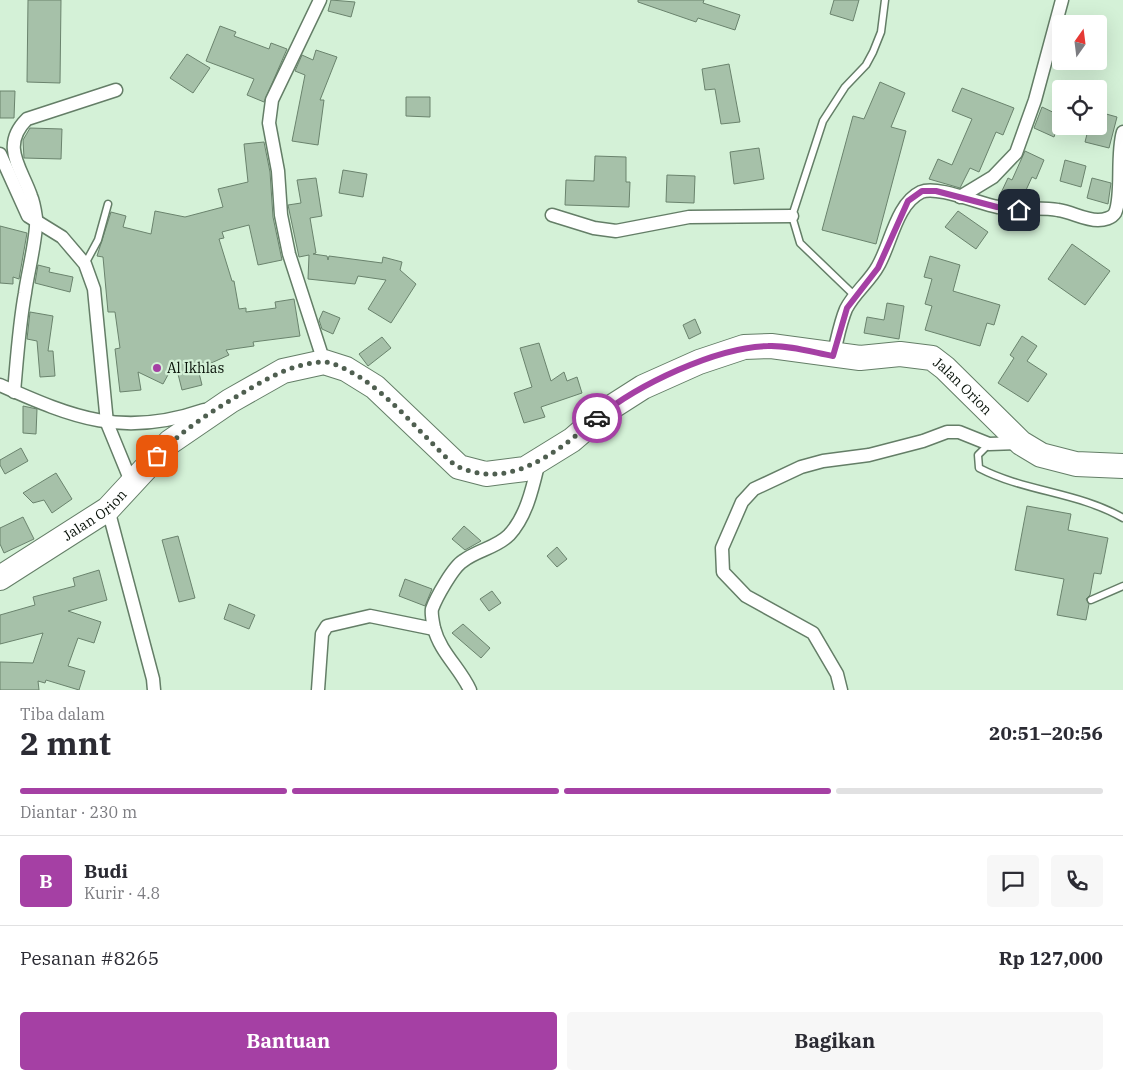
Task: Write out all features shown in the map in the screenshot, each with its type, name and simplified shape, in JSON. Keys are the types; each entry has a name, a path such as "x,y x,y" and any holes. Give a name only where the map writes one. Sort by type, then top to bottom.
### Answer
{"highway":[{"name":"Jalan Orion","path":"0,578 108,509 170,442 230,401 283,371 324,362 346,369 375,387 458,467 486,474 513,472 540,461 572,440 607,410 636,392 699,362 744,347 771,346 833,356 860,358 900,354 932,358 945,368 1021,443 1041,455 1076,464 1123,466"}],"street":[{"path":"320,0 272,100 269,123 278,172 281,215 289,254 324,362"},
{"path":"960,197 993,177 1016,153 1035,100 1062,0"},
{"path":"14,392 20,318 37,220 31,195 18,172 12,155 11,141 15,128 27,119 116,90"},
{"path":"833,356 847,308 878,268 908,201 922,191 936,191 997,207 1019,210 1040,208 1058,210 1081,217 1106,219 1115,214 1119,206 1122,182 1119,144 1123,132"},
{"path":"0,154 28,216 62,237 85,264 94,289 107,422 132,484"},
{"path":"552,215 594,228 616,231 689,217 792,216"},
{"path":"0,385 83,418 107,422 150,424 178,419 230,401"},
{"path":"841,690 837,674 812,633 746,596 723,572 722,548 742,502 754,489 801,467 823,461 869,455 923,441 947,432 959,432 989,444 1021,443"},
{"path":"470,690 464,676 442,649 434,628 432,610 444,585 462,561 484,551 508,536 520,521 533,487 540,461"},
{"path":"108,509 153,679 154,690"},
{"path":"318,690 322,634 327,626 370,616 434,628"}],"lane":[{"path":"855,296 800,243 792,216 823,122 845,87 866,65 873,52 880,32 884,0"},
{"path":"85,264 98,240 108,204"},
{"path":"989,444 978,455 980,468 992,475 1088,502 1123,518"},
{"path":"1091,600 1123,586"}],"building":[{"path":"28,0 61,0 60,83 27,82"},
{"path":"331,0 355,2 351,17 328,11"},
{"path":"638,0 704,0 703,3 740,15 735,30 698,18 696,22 638,2"},
{"path":"834,0 859,0 853,21 830,14"},
{"path":"220,26 236,32 234,36 269,49 271,43 287,49 264,102 247,95 254,79 206,61"},
{"path":"316,50 337,57 320,100 324,100 318,145 292,141 305,75 295,71 302,55 313,60"},
{"path":"187,54 210,68 193,93 170,78"},
{"path":"729,64 740,122 721,124 715,89 705,90 702,69"},
{"path":"880,82 905,93 891,127 906,131 876,244 822,230 853,116 864,119"},
{"path":"962,88 1014,108 1003,135 996,132 979,172 970,168 960,188 929,179 938,159 952,165 972,119 952,111"},
{"path":"0,91 15,91 14,118 0,118"},
{"path":"406,97 430,97 430,117 406,116"},
{"path":"1042,107 1052,112 1052,135 1055,135 1054,137 1034,128"},
{"path":"1107,114 1117,117 1109,148 1085,142 1087,135 1107,135"},
{"path":"30,128 62,129 61,159 24,158 23,140"},
{"path":"264,142 270,172 273,217 282,260 258,265 249,225 222,232 224,238 219,239 232,281 234,281 239,309 246,308 246,312 276,308 275,302 294,299 300,336 253,342 254,346 226,350 229,355 198,369 202,385 182,390 175,362 163,384 138,372 141,390 120,392 115,349 120,348 115,312 108,312 103,257 97,256 111,212 126,216 123,227 151,234 155,211 185,217 223,207 218,189 248,182 244,144"},
{"path":"759,148 764,179 734,184 730,152"},
{"path":"1025,151 1044,160 1036,179 1032,177 1021,201 1011,200 1000,195 1008,178 1012,180"},
{"path":"595,156 626,157 626,182 630,182 629,207 565,205 566,180 594,181"},
{"path":"1065,160 1086,166 1081,187 1060,181"},
{"path":"343,170 367,174 363,197 339,193"},
{"path":"667,175 695,176 694,203 666,202"},
{"path":"316,178 322,216 310,218 316,253 313,254 327,256 328,260 329,256 382,263 383,257 402,262 400,270 416,284 391,323 368,309 386,280 358,276 355,284 308,279 309,255 299,257 288,205 301,203 297,180"},
{"path":"1092,178 1111,183 1108,204 1087,198"},
{"path":"958,211 988,232 976,249 945,227"},
{"path":"0,226 27,233 19,279 13,277 13,284 0,283"},
{"path":"1072,244 1110,271 1085,305 1048,279"},
{"path":"930,256 960,265 953,291 1000,305 994,325 987,323 980,346 925,330 932,306 925,304 932,279 924,277"},
{"path":"38,265 50,268 49,272 73,277 70,292 35,283"},
{"path":"887,303 904,306 899,339 864,333 867,317 884,320"},
{"path":"323,311 340,318 333,334 322,329 319,320"},
{"path":"30,312 53,316 48,351 53,351 55,376 40,377 37,341 27,339"},
{"path":"695,319 701,333 689,339 683,325"},
{"path":"1022,336 1037,346 1027,361 1047,374 1028,402 998,383 1014,358 1010,355"},
{"path":"382,337 391,348 368,366 359,354"},
{"path":"539,343 551,381 564,372 567,381 577,377 582,393 541,407 545,417 524,423 514,393 532,387 520,348"},
{"path":"23,406 37,409 36,434 23,433"},
{"path":"21,448 28,461 5,474 0,465 0,460"},
{"path":"56,473 72,499 52,513 44,500 33,503 23,493"},
{"path":"1027,506 1071,514 1068,530 1108,538 1101,574 1094,573 1090,595 1086,599 1089,604 1086,620 1057,615 1064,579 1015,570"},
{"path":"23,517 34,539 4,553 0,544 0,528"},
{"path":"464,526 481,541 465,550 452,539"},
{"path":"178,536 195,598 179,602 162,540"},
{"path":"557,547 567,559 557,567 547,556"},
{"path":"99,570 107,600 68,611 101,622 94,643 78,638 68,666 85,671 79,690 46,680 45,683 38,681 39,690 0,690 0,662 33,663 43,633 0,644 0,615 35,605 33,597 75,586 73,578"},
{"path":"405,579 432,589 425,606 399,596"},
{"path":"492,591 501,603 489,611 480,599"},
{"path":"229,604 255,615 249,629 224,619"},
{"path":"463,624 490,648 481,658 452,633"}],"way so far":[{"path":"157,456 170,442 230,401 259,384 283,371 324,362 346,369 375,387 458,467 486,474 525,469 572,440 597,418"}],"place":[{"name":"Al Ikhlas","path":"157,368"}],"route":[{"path":"597,418 643,388 699,362 744,347 771,346 833,356 847,308 878,268 908,201 922,191 936,191 997,207 1019,210"}]}
